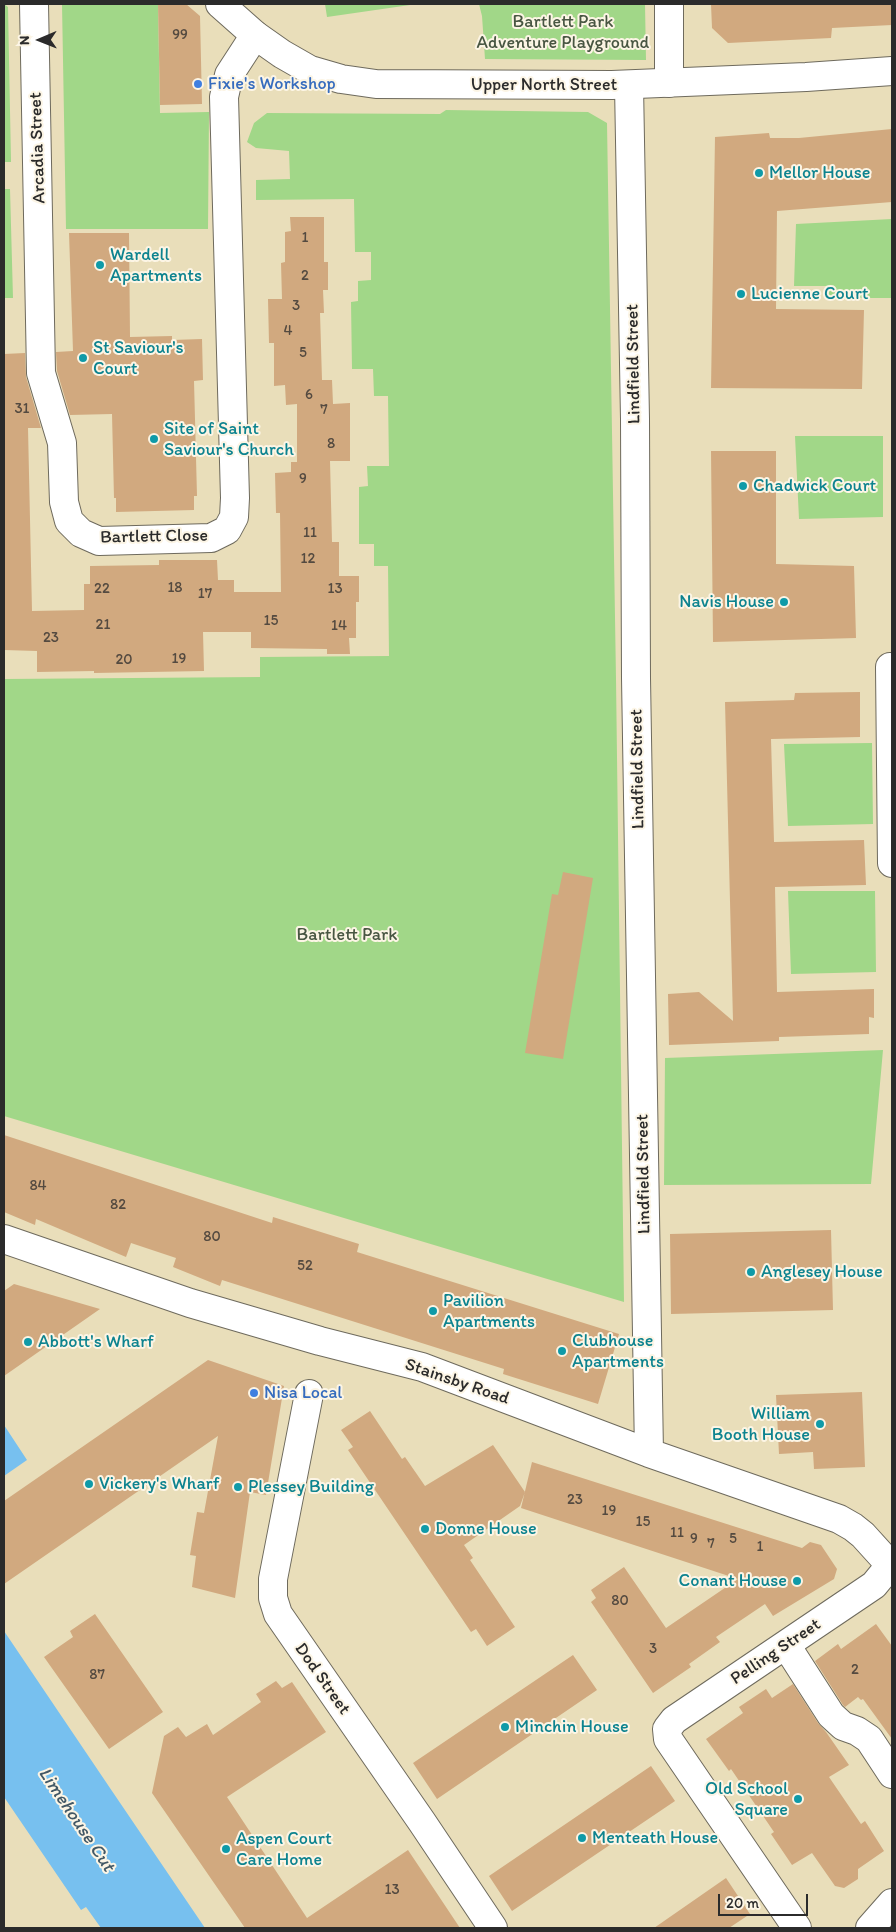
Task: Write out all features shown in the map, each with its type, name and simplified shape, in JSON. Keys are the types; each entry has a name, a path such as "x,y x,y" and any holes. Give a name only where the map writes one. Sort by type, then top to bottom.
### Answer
{"street":[{"name":"Arcadia Street","path":"34,4 40,205 40,293"},
{"name":"Upper North Street","path":"220,4 255,35 282,54 310,70 341,79 376,84 629,85 892,71"},
{"path":"669,4 670,83"},
{"name":"Bartlett Close","path":"40,293 41,373 62,443 64,502 69,521 81,533 98,541 211,538 227,530 234,517 235,498 224,97 229,75 255,35"},
{"name":"Lindfield Street","path":"629,85 635,429 636,697 649,1453"},
{"path":"890,667 892,863"},
{"name":"Stainsby Road","path":"4,1239 190,1303 320,1341 422,1367 649,1453 839,1519 863,1535 892,1565"},
{"name":"Dod Street","path":"309,1394 273,1579 273,1598 278,1614 493,1928"},
{"name":"Pelling Street","path":"798,1928 668,1740 667,1729 674,1720 874,1585 892,1565"},
{"path":"786,1645 831,1715 843,1726 857,1731 869,1739 892,1774"},
{"path":"870,1928 892,1903"}],"green space":[{"path":"4,4 8,7 11,162 4,162"},
{"path":"62,4 158,4 160,113 209,112 208,229 66,229"},
{"path":"325,4 417,4 327,17"},
{"name":"Bartlett Park Adventure Playground","path":"479,4 645,4 646,60 485,59 482,16"},
{"name":"Bartlett Park","path":"446,110 588,112 607,123 624,1302 4,1116 4,679 260,677 260,657 389,656 388,566 374,566 374,544 359,544 359,487 368,486 367,466 389,466 388,396 374,396 373,369 352,369 351,302 358,301 358,281 371,280 371,252 355,252 354,199 256,200 256,180 290,179 289,151 256,148 247,142 254,123 267,113 440,114"},
{"path":"4,189 10,189 13,298 4,298"},
{"path":"892,219 892,298 828,298 827,286 794,286 796,224"},
{"path":"795,436 883,436 883,517 799,519"},
{"path":"872,743 873,824 788,826 784,744"},
{"path":"788,891 875,891 876,972 791,974"},
{"path":"883,1050 871,1184 664,1185 665,1058"}],"water":[{"path":"4,1425 27,1460 4,1476"},
{"name":"Limehouse Cut","path":"4,1631 205,1928 101,1928 86,1907 81,1910 4,1797"}],"building":[{"path":"158,4 186,4 200,16 202,104 160,105"},
{"path":"711,4 892,4 892,25 832,28 831,38 728,43 712,28"},
{"path":"892,129 892,202 777,211 776,309 864,310 862,389 711,388 715,137 769,133 770,138 799,138"},
{"path":"290,217 324,217 324,262 328,262 328,290 323,290 324,313 320,313 322,380 332,380 333,404 350,403 350,461 330,461 332,542 339,542 339,576 359,576 359,602 356,602 356,638 349,638 350,654 327,654 327,649 251,648 251,632 203,632 204,671 37,672 37,651 4,650 4,354 25,353 26,377 41,428 28,428 32,611 84,610 84,584 90,584 90,566 159,565 159,560 217,560 218,580 234,580 234,592 281,592 280,513 276,513 275,473 291,472 291,462 297,462 297,404 286,405 285,385 274,386 274,343 269,343 268,299 282,299 281,263 285,262 285,232 291,231"},
{"name":"Site of Saint Saviour's Church","path":"69,233 129,233 130,337 172,336 172,340 202,339 203,380 194,381 197,496 194,496 194,510 116,512 112,414 70,415 57,371 56,352 73,351"},
{"name":"Navis House","path":"711,451 776,451 776,564 854,566 856,638 713,642"},
{"path":"860,692 860,737 771,739 774,842 864,840 866,885 775,887 777,992 874,989 874,1018 869,1017 869,1034 779,1037 779,1041 669,1045 668,994 699,992 733,1021 725,702 794,700 795,693"},
{"path":"563,872 593,878 563,1059 525,1053 552,894 558,895"},
{"path":"4,1135 272,1223 273,1217 359,1244 357,1252 619,1334 598,1404 503,1374 504,1369 222,1280 220,1286 173,1267 176,1258 131,1243 126,1257 36,1219 35,1225 4,1212"},
{"name":"Anglesey House","path":"831,1230 833,1310 671,1314 670,1234"},
{"name":"Abbott's Wharf","path":"14,1284 100,1309 4,1376 4,1291"},
{"path":"208,1360 284,1386 266,1495 250,1492 235,1598 192,1587 196,1556 190,1555 197,1512 204,1513 218,1436 4,1584 4,1501"},
{"name":"William Booth House","path":"862,1392 865,1467 814,1469 813,1452 779,1454 776,1395"},
{"name":"Donne House","path":"370,1411 402,1459 405,1457 425,1486 493,1445 525,1492 520,1506 464,1545 473,1558 470,1560 515,1627 487,1646 476,1629 471,1632 348,1450 353,1447 341,1430"},
{"path":"532,1462 802,1548 810,1542 821,1545 837,1569 834,1579 773,1616 765,1604 716,1637 720,1642 689,1664 691,1667 653,1693 591,1602 596,1598 591,1590 624,1567 666,1628 738,1579 521,1508"},
{"path":"95,1614 163,1712 109,1749 44,1657 73,1637 70,1631"},
{"path":"876,1624 892,1646 892,1739 863,1699 861,1700 858,1697 845,1707 843,1705 815,1661 838,1644 841,1649"},
{"name":"Minchin House","path":"573,1655 597,1690 437,1799 413,1763"},
{"name":"Aspen Court Care Home","path":"276,1681 282,1688 292,1682 326,1732 227,1797 307,1918 408,1850 460,1928 245,1928 152,1793 164,1736 178,1727 186,1737 207,1724 213,1735 261,1702 256,1694"},
{"name":"Old School Square","path":"793,1684 818,1723 849,1765 829,1777 861,1824 865,1821 884,1851 858,1869 858,1879 844,1888 835,1886 812,1853 792,1865 771,1834 774,1832 731,1769 729,1771 706,1739 743,1713 739,1707 766,1689 772,1698"},
{"name":"Menteath House","path":"651,1766 675,1801 512,1911 489,1876"},
{"path":"726,1878 750,1914 729,1928 654,1928"}],"place":[{"name":"Fixie's Workshop","path":"198,84"},
{"name":"Mellor House","path":"759,173"},
{"name":"Wardell Apartments","path":"100,265"},
{"name":"Lucienne Court","path":"741,294"},
{"name":"St Saviour's Court","path":"83,358"},
{"name":"Site of Saint Saviour's Church","path":"154,439"},
{"name":"Chadwick Court","path":"743,486"},
{"name":"Navis House","path":"784,602"},
{"name":"Anglesey House","path":"751,1272"},
{"name":"Pavilion Apartments","path":"433,1311"},
{"name":"Abbott's Wharf","path":"28,1342"},
{"name":"Clubhouse Apartments","path":"562,1351"},
{"name":"Nisa Local","path":"254,1393"},
{"name":"William Booth House","path":"820,1424"},
{"name":"Vickery's Wharf","path":"89,1484"},
{"name":"Plessey Building","path":"238,1487"},
{"name":"Donne House","path":"425,1529"},
{"name":"Conant House","path":"797,1581"},
{"name":"Minchin House","path":"505,1727"},
{"name":"Old School Square","path":"798,1799"},
{"name":"Menteath House","path":"582,1838"},
{"name":"Aspen Court Care Home","path":"226,1849"}]}
